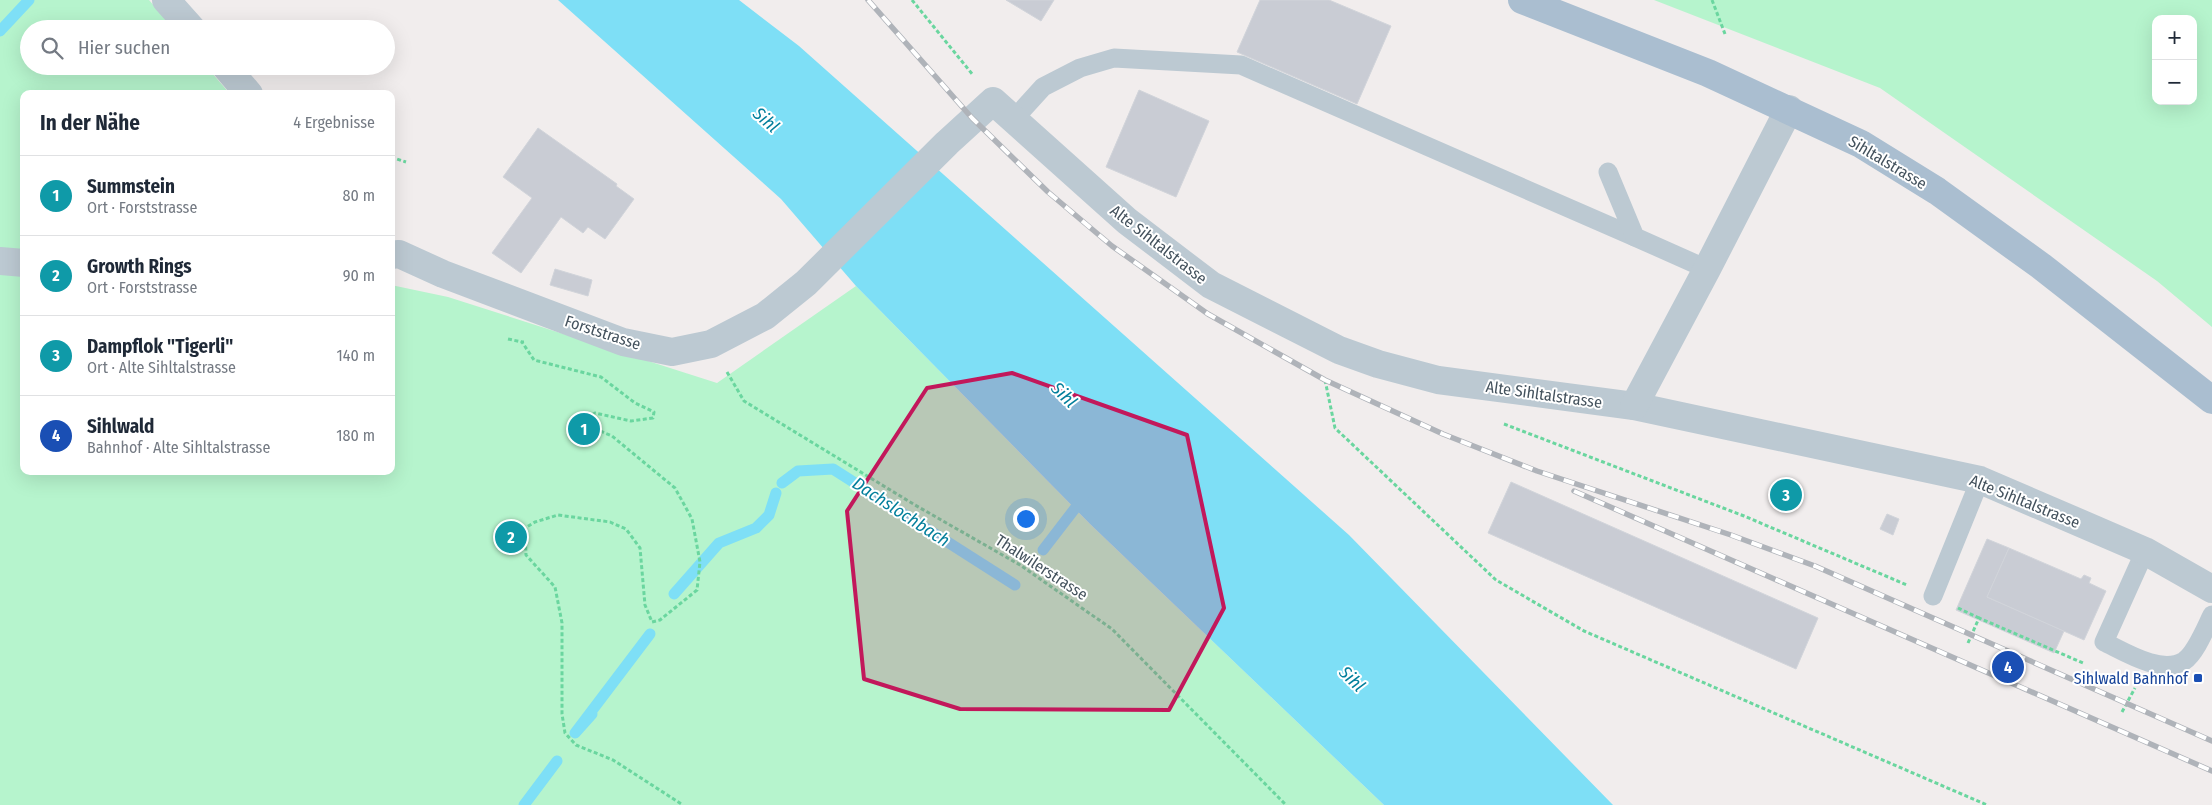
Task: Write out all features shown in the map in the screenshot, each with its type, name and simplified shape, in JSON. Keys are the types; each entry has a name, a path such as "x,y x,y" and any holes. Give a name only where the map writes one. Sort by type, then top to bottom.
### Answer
{"main road":[{"name":"Sihltalstrasse","path":"1522,0 1708,73 1861,144 1937,192 2041,266 2212,400"}],"street":[{"path":"166,0 184,20"},
{"path":"233,75 246,90"},
{"name":"Alte Sihltalstrasse","path":"992,101 1128,221 1211,285 1339,350 1378,364 1438,380 1634,406 1980,480 2145,551 2212,589"},
{"name":"Forststrasse","path":"395,252 443,274 623,342 672,352 711,344 765,316 806,283 992,101"},
{"path":"1634,406 1789,109"},
{"path":"0,261 20,263"}],"lane":[{"path":"1013,120 1043,87 1080,68 1114,58 1241,65 1707,269"},
{"path":"1608,172 1635,237"},
{"path":"1933,596 1980,480"},
{"path":"2145,551 2104,642 2147,662 2171,664 2184,660 2196,646 2212,615"}],"path":[{"path":"912,0 992,101"},
{"path":"1712,0 1725,34"},
{"path":"395,158 406,162"},
{"path":"508,339 531,342"},
{"path":"522,342 534,360 601,378 635,403 654,412 653,418 631,421 595,413 586,419 591,427 612,436 674,488 692,519 700,562 697,590 660,620 652,622 645,605 640,548 626,529 610,522 558,515 535,522 525,528 526,555 555,587 562,624 562,714 565,733 576,745 613,760 683,805"},
{"path":"1339,350 1325,380 1335,428 1496,580 1584,631 1987,805"},
{"name":"Thalwilerstrasse","path":"744,401 1020,565 1112,629 1286,805"},
{"path":"1498,422 1744,516 1933,596 2084,663"},
{"path":"1741,521 1744,516"},
{"path":"1968,643 1979,618"},
{"path":"2122,712 2132,693"}],"highlighted area":[{"path":"1012,373 1187,435 1224,608 1169,710 960,709 864,679 847,511 927,388"}],"green space":[{"path":"0,0 149,0 166,20 20,20 20,75 214,75 227,90 20,90 20,475 395,475 395,286 448,297 717,383 856,286 1090,524 1384,805 0,805"},
{"path":"1654,0 2212,0 2212,327 2157,281 1880,88"}],"water":[{"name":"Sihl","path":"558,0 739,0 799,46 1349,535 1613,805 1384,805 1090,524 856,286 781,199"}],"building":[{"path":"1006,0 1054,0 1041,21"},
{"path":"1260,0 1329,0 1391,26 1357,104 1237,52"},
{"path":"1139,90 1209,121 1176,197 1106,167"},
{"path":"538,128 617,184 616,186 634,199 605,239 588,227 583,233 561,217 521,273 492,253 532,198 503,177"},
{"path":"555,269 592,280 588,296 550,285"},
{"path":"1511,482 1818,618 1796,669 1488,533"},
{"path":"1887,514 1899,519 1893,535 1880,529"},
{"path":"1987,539 2009,548 1987,597 2064,631 2054,653 1956,610"},
{"path":"2009,548 2081,579 2084,575 2091,578 2089,583 2106,591 2084,640 1987,597"}],"waterway":[{"path":"0,31 29,0"},
{"name":"Dachslochbach","path":"782,483 798,471 833,469 1015,585"},
{"name":"Dachslochbach","path":"674,594 719,543 756,528 769,515 776,493"},
{"name":"Dachslochbach","path":"1043,550 1083,498"},
{"name":"Dachslochbach","path":"592,714 575,733 650,634"},
{"name":"Dachslochbach","path":"524,805 557,761"}],"railway":[{"path":"868,0 972,118 1048,192 1112,246 1208,314 1325,380 1443,434 1537,471 1731,535 1815,566 2212,741"},
{"path":"1574,491 2212,771"}],"place":[{"name":"Summstein","path":"584,429"},
{"name":"Dampflok \"Tigerli\"","path":"1786,495"},
{"name":"Growth Rings","path":"511,537"},
{"name":"Sihlwald","path":"2008,667"},
{"name":"Sihlwald Bahnhof","path":"2198,678"}]}
